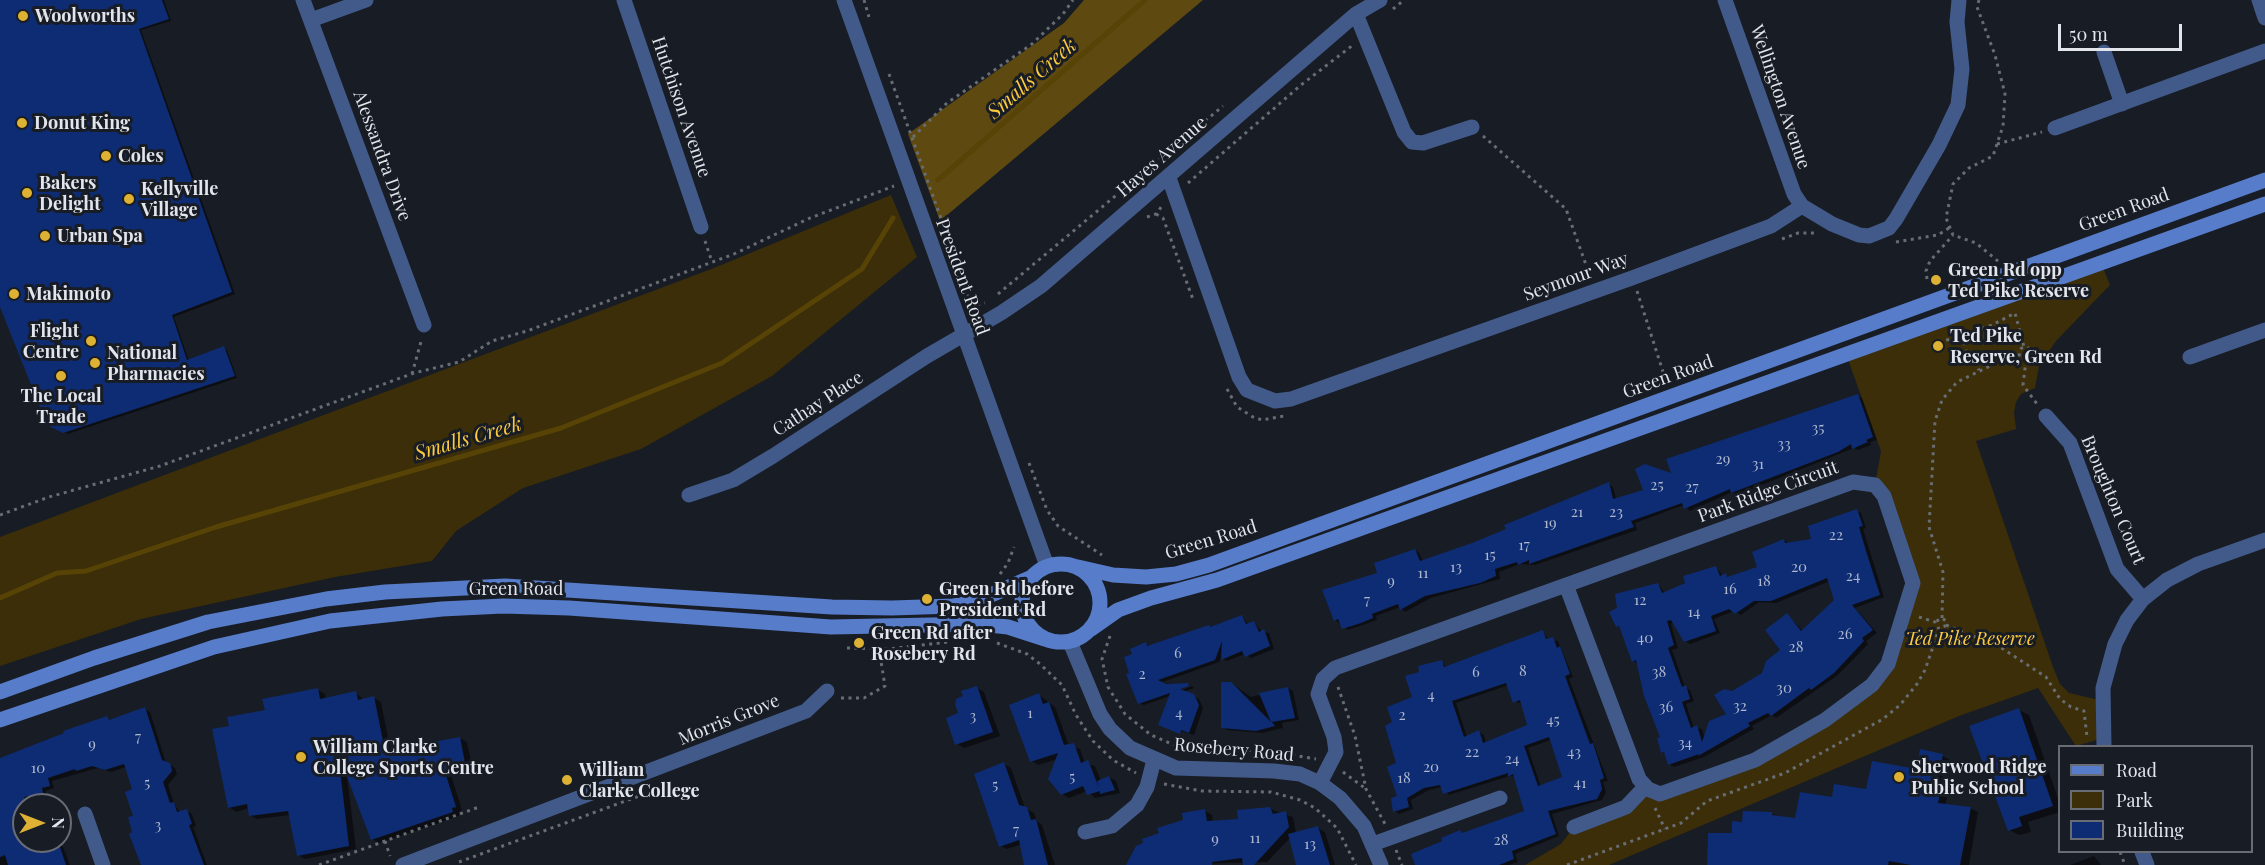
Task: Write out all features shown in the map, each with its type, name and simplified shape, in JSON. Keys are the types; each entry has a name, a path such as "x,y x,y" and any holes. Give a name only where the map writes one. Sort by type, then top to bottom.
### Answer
{"main road":[{"name":"Green Road","path":"1078,567 1113,575 1146,577 1176,574 1671,397 2265,180"},
{"name":"Green Road","path":"1091,629 1118,610 1151,598 1217,580 2265,204"},
{"path":"1061,563 1078,567 1086,572 1098,588 1101,601 1098,616 1091,629 1070,642 1045,639 1028,624 1023,609 1024,592 1030,579 1047,566 1061,563"},
{"name":"Green Road","path":"0,692 94,658 208,622 316,601 385,592 504,586 832,607 892,608 953,606 977,601 1030,579"},
{"name":"Green Road","path":"0,720 214,647 330,621 442,609 503,606 569,609 831,627 980,624 1008,627 1045,639"}],"street":[{"name":"Alessandra Drive","path":"303,0 424,325"},
{"path":"311,20 366,0"},
{"name":"President Road","path":"844,0 1047,566"},
{"name":"Hayes Avenue","path":"962,334 1001,314 1041,286 1169,178 1356,14 1380,0"},
{"name":"Wellington Avenue","path":"1725,0 1794,194 1802,206"},
{"path":"1802,206 1832,224 1859,235 1881,233 1896,219 1939,145 1958,105 1962,69 1957,22 1959,0"},
{"path":"2259,0 2265,18"},
{"name":"Hutchison Avenue","path":"627,1 701,227"},
{"path":"1356,14 1404,132 1412,142 1423,143 1472,127"},
{"path":"2055,128 2265,51"},
{"path":"2104,52 2122,104"},
{"name":"Seymour Way","path":"1169,178 1239,377 1247,390 1275,401 1291,399 1632,278 1771,226 1802,206"},
{"path":"2190,357 2265,330"},
{"name":"Cathay Place","path":"689,495 733,480 848,409 962,334"},
{"name":"Broughton Court","path":"2046,416 2070,443 2117,569 2143,598"},
{"name":"Park Ridge Circuit","path":"1326,675 1335,668 1853,482 1875,485 1884,496 1913,583 1910,601 1884,673 1825,720 1740,767 1667,793 1653,792 1645,787"},
{"path":"2104,745 2103,688 2115,644 2127,620 2143,598 2168,580 2198,564 2265,540"},
{"path":"1566,585 1639,779 1645,787 1626,807 1574,827"},
{"name":"Rosebery Road","path":"1070,642 1091,696 1110,729 1130,748 1176,768 1300,774 1320,783 1354,813 1373,844 1381,865"},
{"path":"1320,783 1331,766 1336,744 1318,694 1326,675"},
{"name":"Morris Grove","path":"403,865 806,711 827,691"},
{"path":"1085,832 1112,825 1137,805 1146,787 1154,760"},
{"path":"1373,844 1500,798"},
{"path":"85,814 103,865"}],"path":[{"path":"864,0 869,19"},
{"path":"913,137 947,103 1032,44 1063,14 1073,0"},
{"path":"1979,0 1977,7 1995,55 2005,94 2003,126 1993,156 1969,168 1953,184 1946,218 1953,235 1976,243 2000,262"},
{"path":"888,72 952,251"},
{"path":"967,295 975,305 986,303 1232,98"},
{"path":"1472,127 1566,209 1595,291"},
{"path":"1997,144 2055,128"},
{"path":"0,515 49,497 160,466 412,374 459,362 492,341 527,331 712,262 810,218 890,188"},
{"path":"701,227 712,262"},
{"path":"1881,233 1890,243 1938,235 1949,228"},
{"path":"1927,279 1926,271 1930,261 1953,235"},
{"path":"1632,278 1671,397"},
{"path":"1932,345 1992,325 2015,313 2024,347 2031,353 2026,360 2023,385 2046,416"},
{"path":"412,374 421,349 424,325"},
{"path":"1962,335 1966,350 1979,370"},
{"path":"2024,347 2019,352 1966,376 1950,388 1942,400 1932,431 1929,527 1943,572 1942,618 1946,625 2000,647 2046,677 2060,699 2071,707 2084,711 2088,745"},
{"path":"2019,352 2021,358 2026,360"},
{"path":"1025,453 1047,510 1058,526 1104,557"},
{"path":"993,579 1008,563 1014,547"},
{"path":"1942,618 1936,620 1936,627 1943,629 1946,625"},
{"path":"1114,630 1103,650 1103,672 1108,687 1125,714 1151,735 1179,747 1306,755 1331,766 1366,789"},
{"path":"847,648 879,649 957,641"},
{"path":"827,691 842,699 856,699 872,694 885,686 879,649"},
{"path":"1326,675 1338,688 1355,736 1366,789 1391,837 1402,865"},
{"path":"451,865 661,788"},
{"path":"319,865 479,807"},
{"path":"385,841 393,865"}],"green space":[{"path":"891,195 917,257 772,376 641,449 523,488 456,531 432,561 335,577 141,619 0,666 0,537 714,268"},
{"name":"Ted Pike Reserve","path":"2101,263 2110,285 2056,341 2039,366 2035,388 2021,394 2016,402 2014,413 2016,429 1976,441 2060,684 2069,693 2103,701 2103,738 2075,745 2038,688 1959,716 1609,865 1525,865 1561,844 1574,827 1648,789 1740,767 1872,685 1912,592 1875,485 1881,451 1846,354"}],"shaded area":[{"path":"1084,0 1203,0 940,221 908,134 1064,23"}],"building":[{"name":"Kellyville Village","path":"0,0 162,0 169,19 139,29 232,292 172,315 187,360 224,346 235,376 63,433 47,425 0,307"},
{"path":"1858,394 1873,437 1866,440 1868,442 1852,449 1851,444 1838,452 1731,493 1730,489 1684,509 1682,503 1631,521 1634,527 1529,564 1529,560 1518,565 1517,562 1495,569 1496,576 1480,583 1425,596 1400,610 1398,604 1372,614 1373,618 1361,623 1342,629 1338,619 1334,621 1322,590 1377,573 1374,563 1415,549 1420,561 1506,529 1504,525 1609,482 1613,499 1643,490 1635,469 1645,464 1671,473 1666,459"},
{"path":"1857,509 1863,526 1859,527 1880,595 1852,605 1873,630 1862,638 1864,641 1834,673 1811,690 1809,688 1771,716 1768,713 1748,723 1750,726 1698,756 1699,754 1668,765 1664,752 1661,753 1657,738 1660,737 1644,696 1636,660 1632,662 1619,626 1616,627 1609,612 1617,608 1615,594 1658,583 1662,593 1685,583 1683,576 1716,566 1720,576 1726,573 1727,577 1757,567 1752,552 1784,539 1785,543 1811,539 1808,526","holes":["1827,578 1834,600 1801,631 1787,613 1765,630 1780,650 1766,661 1762,673 1732,691 1724,689 1714,695 1726,714 1709,721 1702,742 1697,725 1691,728 1682,702 1690,699 1686,685 1682,687 1668,648 1674,645 1667,621 1671,620 1684,642 1716,631 1711,616 1729,609 1735,614 1754,601 1771,601"]},
{"path":"1242,615 1246,624 1254,621 1259,632 1264,629 1270,646 1245,657 1242,651 1221,660 1222,641 1215,660 1158,680 1166,684 1188,683 1189,686 1180,689 1194,694 1199,705 1189,733 1181,730 1180,734 1158,725 1170,693 1138,704 1126,674 1129,673 1124,657 1132,654 1130,649 1146,642 1147,646 1209,625 1210,627"},
{"path":"1543,630 1546,639 1553,637 1557,648 1560,646 1570,674 1565,676 1590,744 1593,743 1604,778 1600,780 1602,789 1597,799 1548,811 1556,834 1512,851 1514,859 1499,865 1415,865 1411,854 1442,841 1441,838 1460,830 1462,833 1524,811 1513,774 1508,777 1508,773 1443,794 1440,785 1424,788 1407,798 1409,807 1393,812 1391,798 1397,796 1387,767 1396,763 1385,726 1392,722 1387,707 1412,697 1405,676 1419,672 1418,666 1442,660 1444,667","holes":["1506,683 1513,703 1520,700 1527,725 1483,743 1479,730 1464,737 1452,701","1549,737 1562,777 1538,786 1524,746"]},
{"path":"1221,682 1231,682 1271,722 1259,693 1288,687 1295,718 1272,722 1275,726 1256,731 1221,728"},
{"path":"977,686 993,732 955,745 946,718 958,713 955,704 956,699 963,696 961,691"},
{"name":"William Clarke College Sports Centre","path":"318,688 320,699 356,691 358,700 374,696 385,751 460,737 466,768 445,772 456,807 452,808 453,812 371,840 344,769 340,770 349,846 297,856 288,811 249,816 247,804 228,808 212,729 229,726 227,717 265,710 262,699"},
{"path":"1039,693 1043,704 1049,702 1064,745 1074,743 1081,763 1088,760 1099,788 1097,781 1109,776 1115,790 1087,795 1083,786 1061,795 1048,779 1058,753 1030,762 1009,705"},
{"path":"145,707 162,760 170,763 172,771 163,782 170,803 174,802 177,812 187,809 192,824 189,825 204,865 141,865 129,834 132,832 128,817 133,816 125,792 132,789 124,764 105,770 92,766 76,771 75,769 48,778 50,786 42,788 43,793 12,793 12,853 62,853 66,865 8,865 5,855 0,857 0,758 64,733 63,731 107,716 109,720"},
{"path":"2019,708 2053,806 2019,817 2022,826 2008,831 1969,726"},
{"name":"Sherwood Ridge Public School","path":"1920,749 1943,754 1938,783 1942,784 1938,803 1971,807 1960,865 1911,865 1889,861 1888,865 1707,865 1708,833 1732,833 1732,821 1742,822 1743,811 1772,812 1772,815 1795,818 1800,792 1832,797 1834,784 1866,789 1872,761 1911,768 1912,765 1917,766"},
{"path":"1004,762 1019,805 1027,807 1031,820 1036,819 1048,865 1024,865 1019,840 999,847 974,774"},
{"path":"1270,807 1273,814 1286,811 1289,827 1254,865 1243,865 1242,858 1212,862 1212,865 1126,865 1136,846 1143,843 1142,839 1159,833 1157,828 1183,820 1182,813 1205,809 1207,821 1238,819 1237,810"},
{"path":"1318,826 1330,865 1296,865 1288,834"}],"waterway":[{"name":"Smalls Creek","path":"938,180 1145,0"},
{"name":"Smalls Creek","path":"0,598 57,573 86,571 216,527 561,428 722,363 862,269 893,218"}],"place":[{"name":"Woolworths","path":"23,16"},
{"name":"Donut King","path":"22,123"},
{"name":"Coles","path":"106,156"},
{"name":"Bakers Delight","path":"27,193"},
{"name":"Kellyville Village","path":"129,199"},
{"name":"Urban Spa","path":"45,236"},
{"name":"Green Rd opp Ted Pike Reserve","path":"1936,280"},
{"name":"Makimoto","path":"14,294"},
{"name":"Flight Centre","path":"91,341"},
{"name":"Ted Pike Reserve, Green Rd","path":"1938,346"},
{"name":"National Pharmacies","path":"95,363"},
{"name":"The Local Trade","path":"61,376"},
{"name":"Green Rd before President Rd","path":"927,599"},
{"name":"Green Rd after Rosebery Rd","path":"859,643"},
{"name":"William Clarke College Sports Centre","path":"301,757"},
{"name":"Sherwood Ridge Public School","path":"1899,777"},
{"name":"William Clarke College","path":"567,780"}]}
